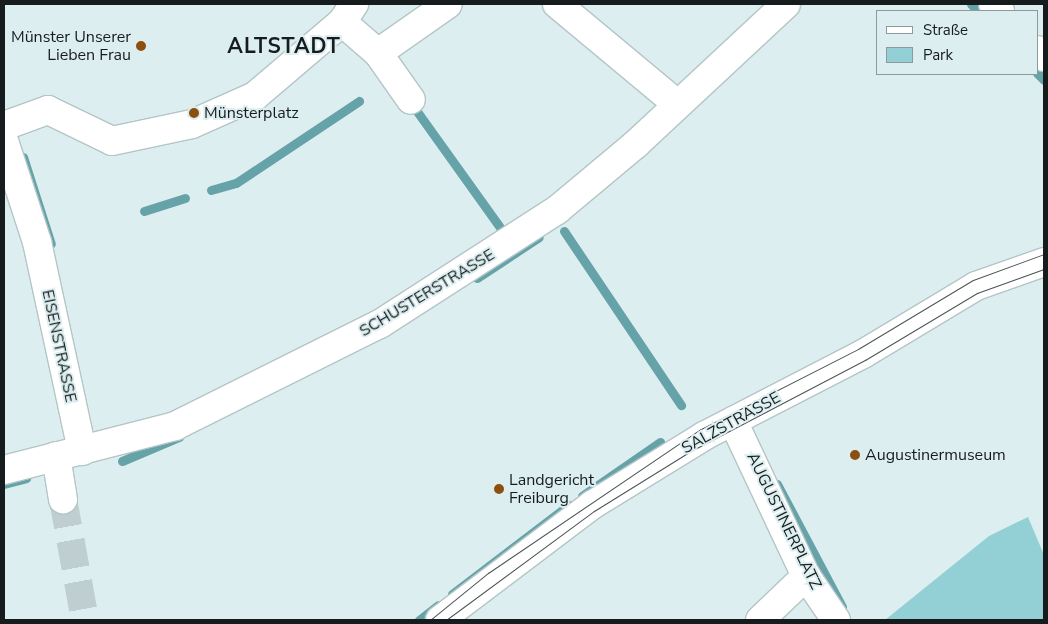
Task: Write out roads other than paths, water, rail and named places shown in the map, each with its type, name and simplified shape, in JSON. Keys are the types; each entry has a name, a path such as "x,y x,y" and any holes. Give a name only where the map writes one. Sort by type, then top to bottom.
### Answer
{"street":[{"path":"378,53 448,4"},
{"path":"557,4 677,104"},
{"name":"SCHUSTERSTRASSE","path":"4,470 175,426 380,324 557,210 786,4"},
{"path":"4,126 48,110 112,141 192,124 256,96 348,13 411,100"},
{"name":"EISENSTRASSE","path":"4,141 37,242 82,451"},
{"name":"SALZSTRASSE","path":"440,620 592,504 739,429 976,286 1044,262"},
{"name":"AUGUSTINERPLATZ","path":"739,429 806,576 836,620"},
{"path":"56,456 63,499"},
{"path":"760,620 806,576"}],"waterway":[{"path":"971,4 977,10"},
{"path":"1038,74 1044,80"},
{"path":"211,190 236,183 359,101"},
{"path":"411,103 504,233"},
{"path":"23,157 51,244"},
{"path":"144,211 185,198"},
{"path":"564,231 681,405"},
{"path":"477,278 539,237"},
{"path":"122,461 179,437"},
{"path":"582,496 660,442"},
{"path":"4,484 26,478"},
{"path":"777,484 842,607"},
{"path":"452,594 569,505"},
{"path":"419,620 438,605"}],"tunnel":[{"path":"63,499 85,620"}],"tram line":[{"path":"430,620 488,573 701,429 858,349 973,280 1044,254"},
{"path":"446,620 594,511 689,452 865,360 977,293 1044,269"}],"place":[{"name":"Münster Unserer Lieben Frau","path":"141,46"},
{"name":"Münsterplatz","path":"194,113"},
{"name":"Augustinermuseum","path":"855,455"},
{"name":"Landgericht Freiburg","path":"499,489"}],"district":[{"name":"ALTSTADT","path":"284,46"}]}
